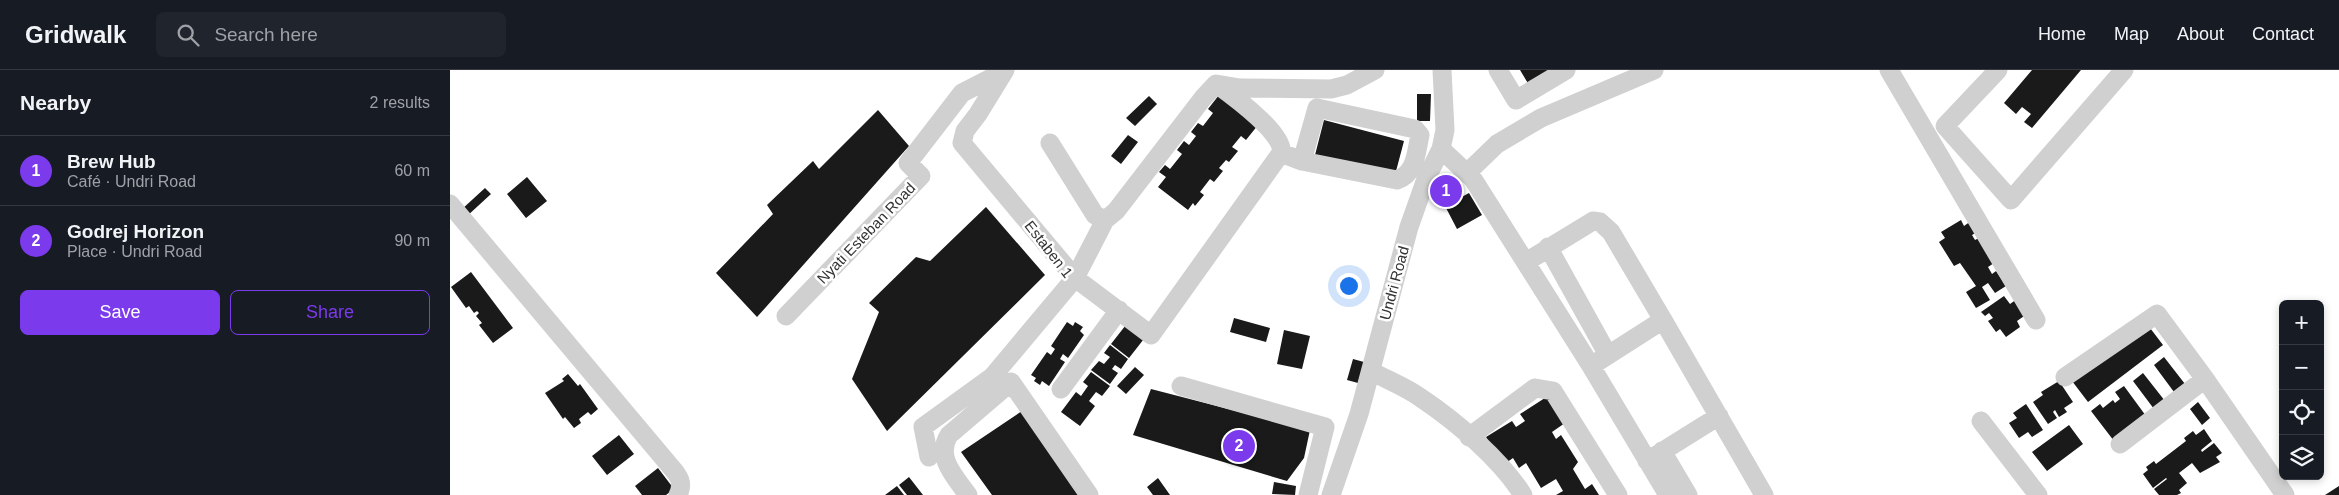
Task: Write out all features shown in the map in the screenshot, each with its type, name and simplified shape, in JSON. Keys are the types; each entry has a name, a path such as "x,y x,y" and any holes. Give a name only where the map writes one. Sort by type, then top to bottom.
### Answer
{"street":[{"name":"Estaben 1","path":"929,457 924,427 992,377 1075,278 962,144 965,131 1006,70"},
{"name":"Nyati Esteban Road","path":"786,316 921,176 908,163 962,93 1006,70"},
{"path":"1216,84 1240,88 1331,89 1346,85 1375,70"},
{"path":"1498,70 1516,100 1566,70"},
{"path":"1889,70 2036,320"},
{"path":"1998,70 1945,126 2011,200 2124,70"},
{"path":"1467,173 1497,144 1541,118 1651,71"},
{"name":"Undri Road","path":"1331,495 1360,414 1409,226 1426,179 1441,149 1445,130 1447,72"},
{"path":"1216,84 1243,104 1280,142 1281,153 1151,335 1075,278 1105,220 1116,211 1216,84"},
{"path":"1281,153 1302,161 1397,180 1407,176 1412,168 1420,135 1415,129 1316,108 1302,161"},
{"path":"1050,143 1095,215 1105,220"},
{"path":"1441,149 1467,173 1526,262 1591,366 1655,456 1688,495"},
{"path":"450,204 679,477 682,487 678,495"},
{"path":"1526,262 1593,221 1600,222 1611,232 1764,495"},
{"path":"1548,247 1608,355"},
{"path":"1061,389 1119,310"},
{"path":"2065,378 2157,314 2205,379 2285,495"},
{"path":"1591,366 1663,320"},
{"path":"1371,371 1420,397 1469,437 1512,477 1523,495"},
{"path":"2120,444 2205,379"},
{"path":"968,495 946,462 943,448 946,440 949,435 1011,382 1089,495"},
{"path":"1181,386 1325,427 1308,495"},
{"path":"1469,437 1535,388 1553,391 1618,495"},
{"path":"1655,456 1719,416"},
{"path":"1982,421 2038,495"},
{"path":"1655,456 1668,495"}],"building":[{"path":"1520,70 1553,70 1529,85"},
{"path":"2032,70 2081,70 2032,128 2024,122 2031,114 2022,107 2016,114 2004,103"},
{"path":"1417,94 1431,94 1430,121 1417,121"},
{"path":"1219,95 1258,125 1246,140 1241,136 1232,147 1238,151 1229,162 1226,160 1219,168 1223,171 1214,182 1210,179 1200,192 1204,195 1195,206 1193,203 1188,210 1158,187 1166,177 1159,172 1165,165 1170,169 1182,154 1177,150 1184,141 1189,145 1196,136 1191,132 1198,123 1203,126 1213,113 1208,109"},
{"path":"1149,96 1157,104 1135,126 1126,118"},
{"path":"878,110 909,146 757,317 716,273 773,214 767,205 813,161 819,169"},
{"path":"1324,120 1404,141 1395,175 1315,155"},
{"path":"1128,135 1138,142 1121,164 1111,156"},
{"path":"527,177 547,201 526,218 507,194"},
{"path":"485,188 491,194 466,217 461,210"},
{"path":"1469,193 1482,215 1457,229 1445,206"},
{"path":"986,207 1045,275 887,431 852,379 879,312 869,303 916,257 930,261"},
{"path":"1961,220 1964,226 1971,221 1977,232 1972,235 1975,240 1979,238 1994,263 1988,267 1992,274 1996,271 2006,286 1995,293 1988,283 1982,287 1990,300 1976,308 1966,292 1976,286 1960,263 1954,266 1939,242 1945,238 1941,232"},
{"path":"471,272 513,328 493,343 479,325 482,323 476,316 479,313 477,311 474,313 469,306 466,308 451,287"},
{"path":"2004,296 2010,304 2017,299 2027,314 2017,321 2020,327 2006,337 2000,329 1996,332 1988,321 1993,318 1989,313 1985,316 1981,312"},
{"path":"1234,318 1270,328 1266,342 1230,332"},
{"path":"1129,321 1147,335 1129,358 1111,344"},
{"path":"1067,322 1073,326 1075,322 1083,327 1080,331 1084,335 1068,358 1063,354 1060,359 1065,362 1049,386 1042,381 1040,385 1034,381 1036,378 1031,375 1047,352 1051,355 1055,349 1051,346"},
{"path":"2147,324 2163,345 2088,402 2072,381"},
{"path":"1284,330 1310,336 1302,369 1277,364"},
{"path":"1110,345 1128,359 1121,369 1115,365 1112,369 1118,373 1110,384 1091,370 1099,361 1104,364 1110,357 1104,353"},
{"path":"2164,357 2185,384 2174,392 2154,365"},
{"path":"1353,359 1364,362 1358,383 1347,380"},
{"path":"1135,367 1144,375 1126,394 1117,386"},
{"path":"1091,372 1110,386 1102,396 1096,392 1089,401 1095,406 1080,426 1061,412 1076,392 1081,396 1088,386 1083,382"},
{"path":"2143,373 2165,401 2154,409 2133,381"},
{"path":"568,374 578,386 580,384 598,409 591,415 588,412 579,419 581,423 574,428 565,417 563,419 545,393 564,381 562,379"},
{"path":"2059,381 2073,402 2064,408 2067,412 2059,417 2055,410 2053,412 2057,418 2048,424 2033,402 2043,395 2041,392"},
{"path":"2124,386 2146,416 2114,441 2091,411 2100,404 2103,408 2113,400 2115,403 2120,399 2115,392"},
{"path":"1151,389 1310,430 1304,458 1287,481 1133,435"},
{"path":"1548,396 1565,423 1552,432 1556,439 1561,435 1578,462 1573,469 1585,489 1592,484 1599,495 1556,495 1563,491 1556,479 1541,488 1526,463 1519,468 1513,458 1503,465 1486,437 1512,421 1516,427 1525,421 1520,414"},
{"path":"2198,402 2210,418 2202,425 2190,409"},
{"path":"2026,404 2043,430 2032,437 2028,432 2019,438 2009,423 2017,418 2013,413"},
{"path":"1022,411 1083,495 992,495 961,452"},
{"path":"2069,425 2083,444 2047,471 2032,452"},
{"path":"2204,429 2212,441 2201,450 2202,452 2214,443 2222,453 2216,457 2220,462 2200,473 2192,463 2179,473 2187,483 2179,490 2181,493 2177,495 2159,495 2154,489 2167,479 2153,488 2143,474 2148,470 2146,467 2154,461 2156,464 2186,441 2184,438 2193,431 2196,435"},
{"path":"619,435 634,454 607,475 592,456"},
{"path":"658,468 674,489 666,495 642,495 635,486"},
{"path":"909,477 923,495 907,495 899,485"},
{"path":"1158,478 1170,495 1153,495 1147,487"},
{"path":"1274,482 1296,486 1295,495 1272,494"},
{"path":"897,486 904,495 885,495"},
{"path":"2339,486 2339,495 2325,495"}],"place":[{"name":"Brew Hub","path":"1446,191"},
{"name":"Godrej Horizon","path":"1239,446"}]}
